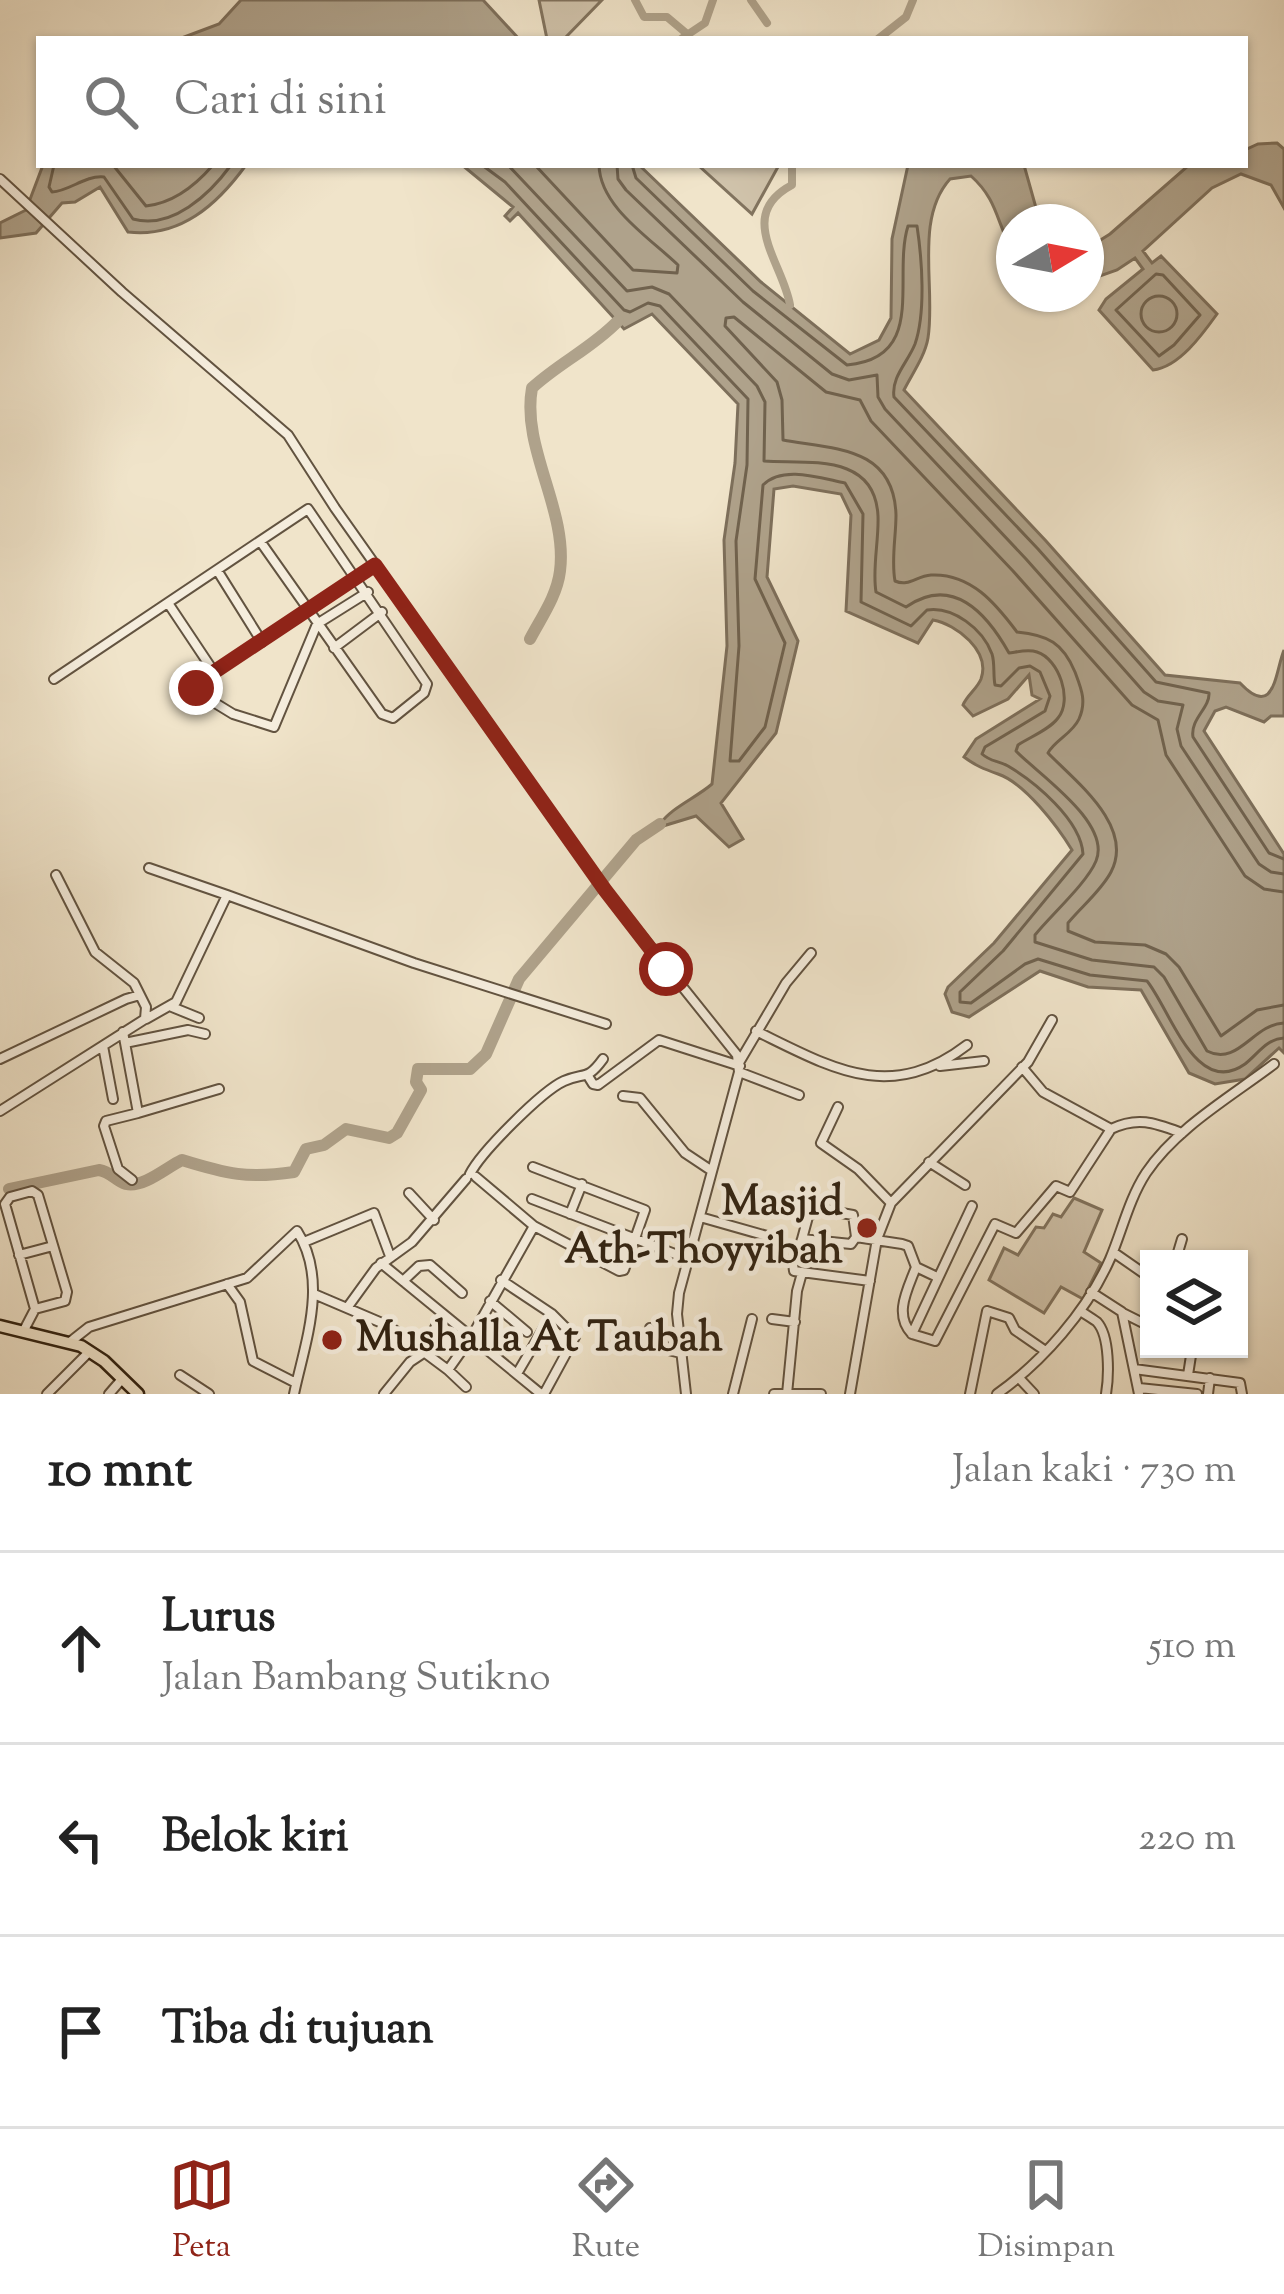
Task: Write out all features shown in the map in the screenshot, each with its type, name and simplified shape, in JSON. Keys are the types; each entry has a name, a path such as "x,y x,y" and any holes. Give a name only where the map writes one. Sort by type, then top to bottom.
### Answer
{"main road":[{"path":"0,1326 90,1351 138,1394"}],"street":[{"path":"0,178 153,320 280,426 597,879 740,1066"},
{"path":"54,679 260,541 310,509 427,684 424,693 393,718 382,714 260,541"},
{"path":"368,592 317,624 274,727 198,694 196,687 214,672 375,565"},
{"path":"217,570 262,642"},
{"path":"168,603 214,672"},
{"path":"334,648 382,612"},
{"path":"149,868 606,1024"},
{"path":"56,875 95,952 134,983 146,1007 145,1019"},
{"path":"124,1038 145,1019 172,1007 227,895"},
{"path":"686,1394 678,1304 740,1066 756,1030 812,953"},
{"path":"0,1059 140,995"},
{"path":"172,1007 199,1018"},
{"path":"850,1394 878,1239 891,1203 1022,1067 1052,1020"},
{"path":"0,1111 103,1046 124,1038 188,1030 205,1034"},
{"path":"756,1030 854,1076 984,1061"},
{"path":"124,1038 138,1113"},
{"path":"588,1076 598,1085 659,1040 740,1066 799,1095"},
{"path":"939,1066 967,1045"},
{"path":"103,1046 112,1099"},
{"path":"346,1308 381,1264 404,1250 434,1220 497,1138 561,1083 588,1076 603,1059"},
{"path":"997,1394 1019,1378 1080,1311 1113,1252 1149,1169 1184,1134 1274,1064"},
{"path":"1022,1067 1043,1092 1112,1129"},
{"path":"132,1180 118,1169 106,1120 219,1089"},
{"path":"623,1096 640,1098 686,1153 712,1171"},
{"path":"838,1107 821,1143 858,1168 891,1203"},
{"path":"856,1237 908,1246 916,1267 902,1306 905,1327 912,1334 936,1340 997,1223 1016,1233 1056,1186 1070,1192 1112,1129 1130,1120 1184,1134"},
{"path":"929,1162 965,1185"},
{"path":"471,1177 534,1226 625,1270 645,1210 533,1167"},
{"path":"570,1214 582,1184"},
{"path":"22,1332 35,1309 66,1298 36,1192 3,1201 35,1309"},
{"path":"410,1193 434,1220"},
{"path":"532,1199 688,1259"},
{"path":"912,1334 972,1206"},
{"path":"802,1238 851,1244 856,1237 853,1215 819,1209 808,1217 793,1269 871,1281"},
{"path":"304,1243 374,1213 390,1256"},
{"path":"700,1217 774,1238"},
{"path":"448,1370 534,1226"},
{"path":"70,1342 89,1327 252,1275 292,1232 299,1232 314,1294 294,1394"},
{"path":"1179,1250 1182,1239"},
{"path":"19,1255 53,1246"},
{"path":"1113,1252 1140,1271"},
{"path":"381,1264 542,1394 575,1337 552,1314 501,1280"},
{"path":"403,1281 419,1266 430,1265 462,1293"},
{"path":"916,1267 937,1277"},
{"path":"787,1394 802,1273"},
{"path":"226,1284 240,1303 253,1361 296,1383"},
{"path":"1091,1292 1140,1321"},
{"path":"314,1294 389,1327 466,1387"},
{"path":"490,1301 527,1332"},
{"path":"970,1394 976,1346 987,1311 1010,1319 1015,1330 1044,1350"},
{"path":"1080,1311 1096,1321 1103,1333 1106,1394"},
{"path":"1122,1312 1139,1391 1197,1394"},
{"path":"384,1394 422,1354 442,1313"},
{"path":"518,1372 552,1314"},
{"path":"772,1318 795,1322"},
{"path":"734,1394 752,1319"},
{"path":"650,1328 668,1350 681,1353"},
{"path":"47,1394 90,1351"},
{"path":"1188,1375 1191,1358"},
{"path":"1133,1370 1241,1383 1242,1394"},
{"path":"180,1375 209,1394"},
{"path":"1019,1378 1034,1394"},
{"path":"1208,1394 1210,1378"},
{"path":"109,1394 122,1379"},
{"path":"774,1394 821,1394"}],"shaded area":[{"path":"539,0 602,0 567,36 546,36"},
{"path":"701,168 777,168 752,214"},
{"path":"1074,1198 1102,1210 1084,1252 1101,1263 1083,1299 1061,1287 1044,1313 989,1280 1004,1248 1018,1255 1036,1227 1044,1228 1053,1214 1061,1217"}],"water":[{"path":"241,0 483,0 516,36 187,36 219,24"},
{"path":"1277,143 1284,149 1284,208 1271,185 1241,174 1212,188 1143,251 1152,263 1161,256 1217,314 1181,356 1153,370 1101,312 1106,299 1143,269 1135,258 1104,275 1104,238 1186,168 1248,168 1248,149"},
{"path":"42,168 244,168 196,216 164,230 128,232 100,187 75,202 62,203 36,233 0,238 0,223 26,210"},
{"path":"466,168 642,168 761,282 850,354 879,340 891,318 892,239 907,168 1025,168 1035,204 996,204 996,213 971,176 950,179 939,195 929,234 928,338 904,390 1165,675 1240,683 1260,697 1272,689 1284,650 1284,716 1271,716 1264,722 1226,707 1215,711 1204,731 1284,854 1284,1053 1279,1048 1245,1079 1215,1084 1189,1073 1141,990 1088,987 1040,971 969,1017 952,1012 945,994 948,987 994,943 1072,850 1019,786 964,757 976,739 1040,699 1032,695 1029,675 1008,699 973,716 963,705 983,669 976,649 961,633 933,620 918,643 846,611 851,515 841,494 793,486 774,489 767,577 798,641 776,733 721,803 743,839 729,847 696,816 660,824 712,784 727,646 724,540 738,404 652,314 624,329 518,213 510,221 505,216 513,207"}],"waterway":[{"path":"635,0 644,17 667,17 686,33"},
{"path":"686,36 705,23 713,0"},
{"path":"751,0 767,23"},
{"path":"882,36 906,17 913,0"},
{"path":"790,305 764,225 775,197 792,185 792,168"},
{"path":"530,639 556,589 561,548 533,433 532,388 618,321"},
{"path":"9,1189 99,1170 133,1184 182,1160 238,1174 294,1172 306,1149 324,1145 346,1129 389,1138 397,1133 421,1090 416,1082 418,1069 470,1069 486,1054 519,979 636,840 660,824"}],"place":[{"name":"Masjid Ath-Thoyyibah","path":"867,1228"},
{"name":"Mushalla At Taubah","path":"332,1340"}],"route":[{"path":"196,688 375,565 666,969"}]}
